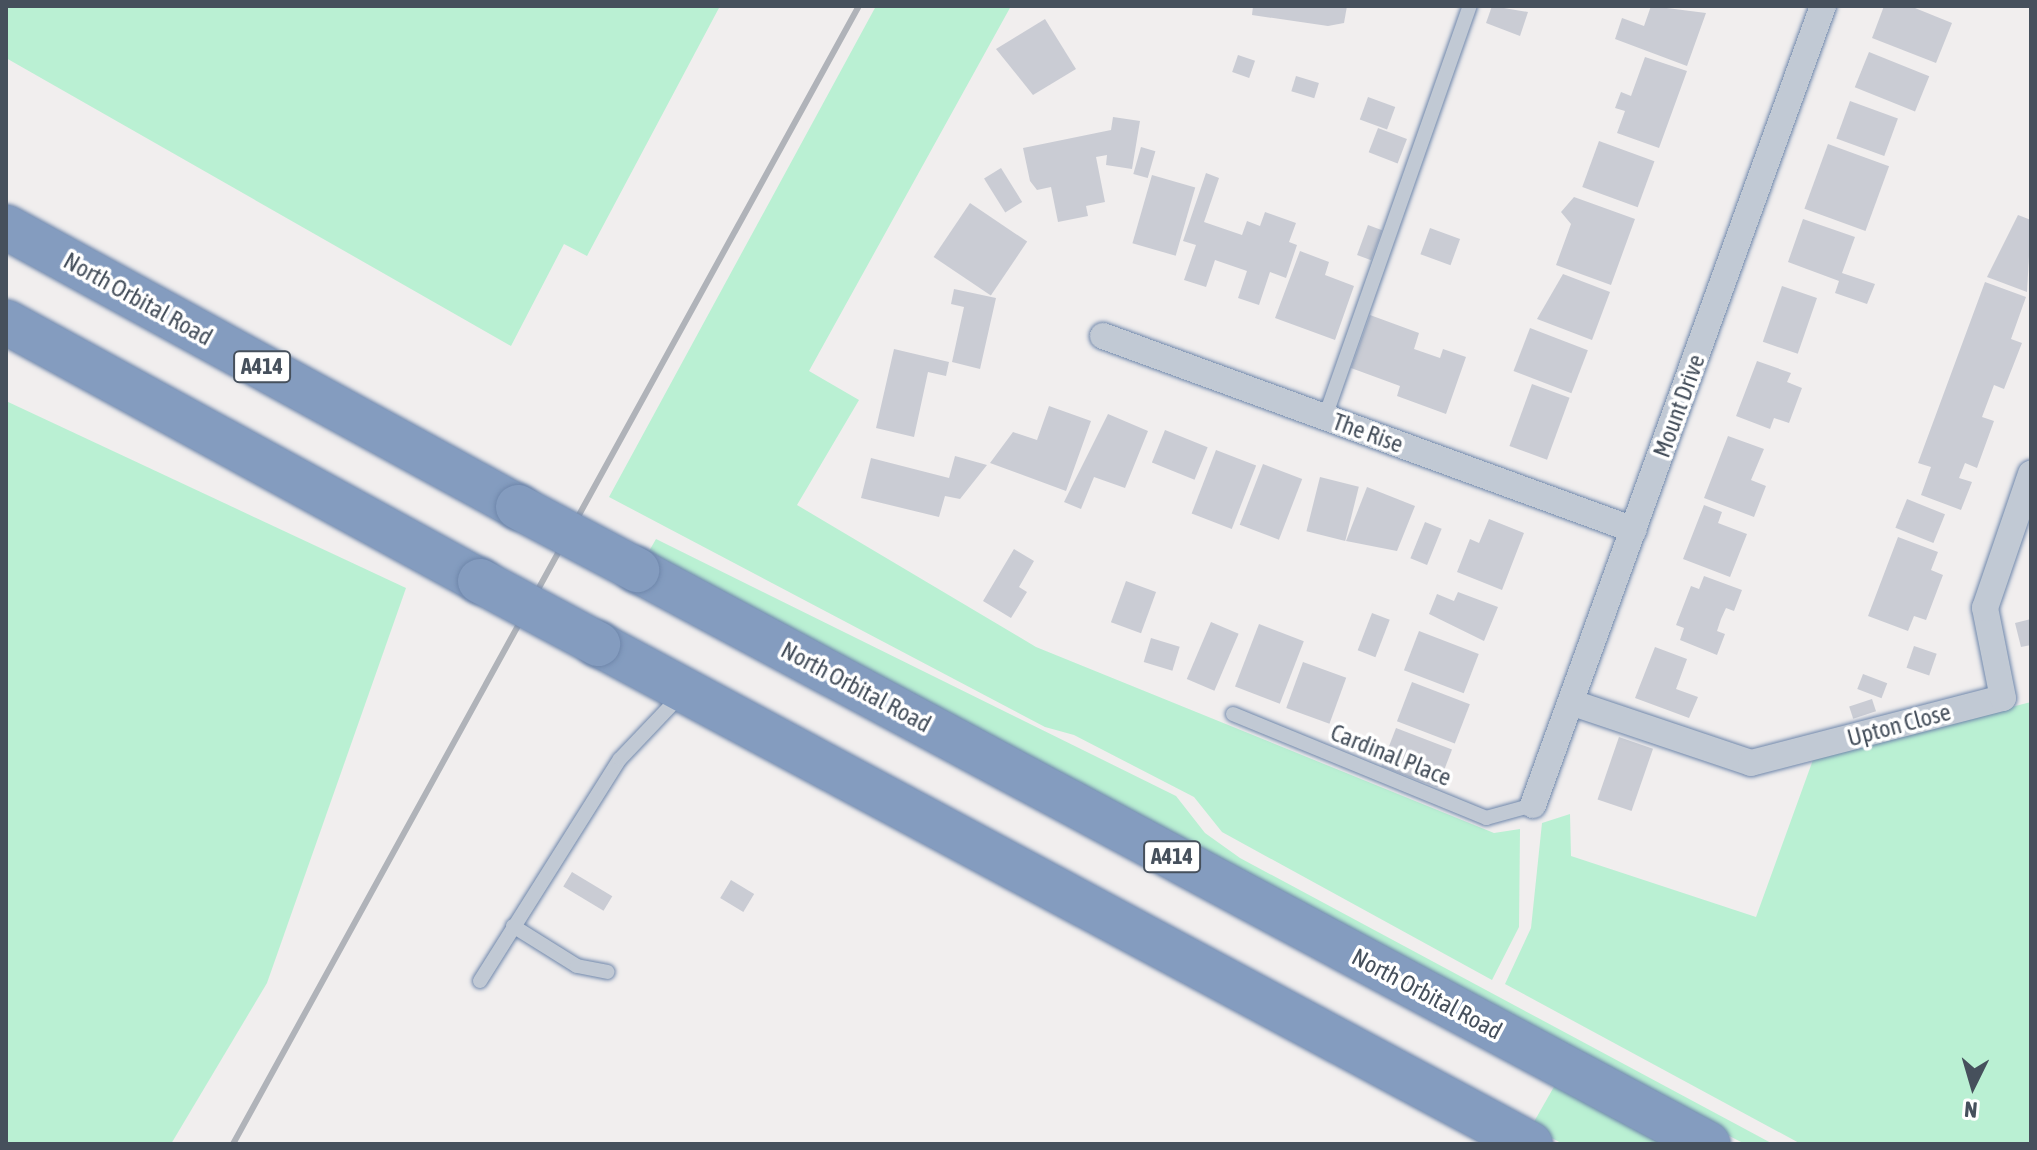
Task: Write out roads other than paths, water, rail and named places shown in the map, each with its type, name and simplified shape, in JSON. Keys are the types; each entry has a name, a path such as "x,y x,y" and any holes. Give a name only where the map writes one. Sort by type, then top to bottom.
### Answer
{"highway":[{"name":"North Orbital Road","path":"6,227 518,507 1708,1144"},
{"path":"6,322 480,581 1530,1144"}],"street":[{"name":"Mount Drive","path":"1533,805 1573,703 1823,6"},
{"name":"The Rise","path":"1103,336 1634,530"},
{"name":"Upton Close","path":"1573,703 1751,763 2003,698 1985,608 2031,474"}],"lane":[{"path":"1325,417 1470,6"},
{"path":"480,981 620,759 685,691"},
{"name":"Cardinal Place","path":"1233,714 1486,818 1533,805"},
{"path":"513,926 577,966 607,972"}],"railway":[{"path":"233,1144 859,6"}]}
